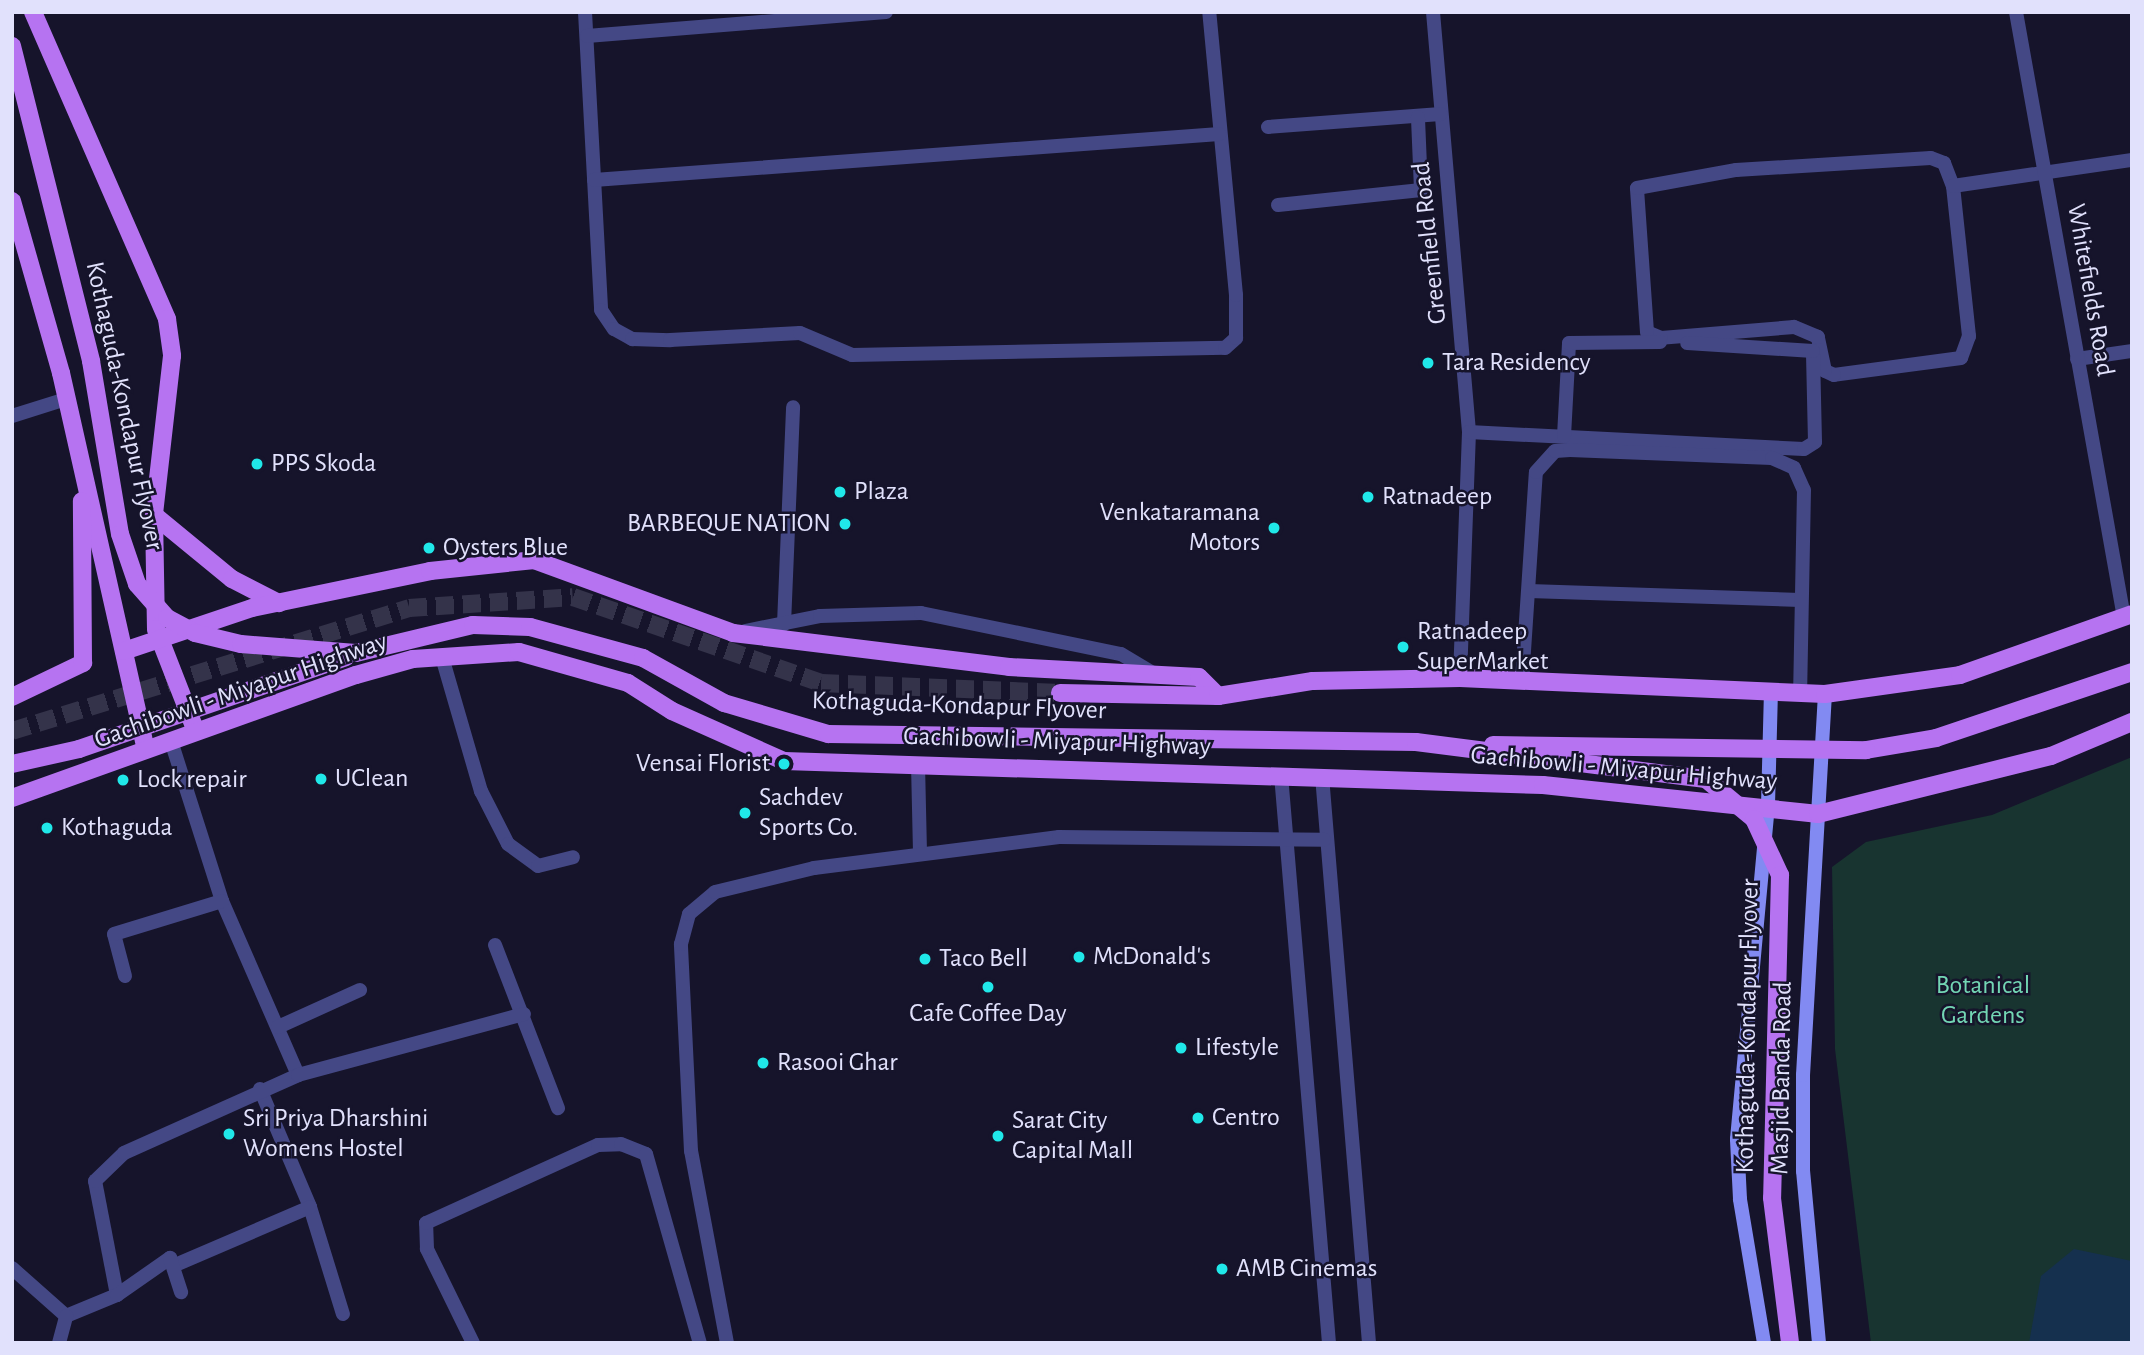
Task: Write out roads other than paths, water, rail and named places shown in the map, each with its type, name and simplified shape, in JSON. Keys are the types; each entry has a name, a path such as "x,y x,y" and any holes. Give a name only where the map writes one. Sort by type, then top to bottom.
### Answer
{"main road":[{"path":"33,12 167,319 172,356 155,515 159,641 195,731"},
{"name":"Kothaguda-Kondapur Flyover","path":"12,46 91,361 120,534 137,584 167,618 195,633 241,644 356,653"},
{"path":"12,201 66,399 146,750"},
{"path":"12,697 83,663 82,473"},
{"path":"155,515 232,579 279,603"},
{"path":"124,651 279,603 430,571 534,560 733,633 1009,667 1199,677 1217,696"},
{"name":"Gachibowli - Miyapur Highway","path":"1060,693 1217,696 1313,681 1460,678 1825,694 1960,675 2128,616"},
{"name":"Kothaguda-Kondapur Flyover","path":"12,764 127,734 356,653 473,625 530,627 643,658 724,703 828,734 1866,750 1936,738 2132,672"},
{"name":"Gachibowli - Miyapur Highway","path":"12,798 356,675 442,657 519,652 572,662 784,761 1543,785 1768,805 1818,814 2051,756 2132,722"},
{"name":"Masjid Banda Road","path":"1764,1343 1740,1199 1737,1139 1768,805 1771,692"},
{"name":"Masjid Banda Road","path":"1819,1343 1802,1171 1825,694"},
{"name":"Kothaguda-Kondapur Flyover","path":"1416,742 1706,779 1754,819 1780,875 1772,1198 1790,1343"}],"street":[{"path":"585,12 601,310 614,329 632,339 800,333 852,355 1171,353 1225,348 1236,338 1209,12"},
{"path":"587,36 886,12"},
{"name":"Greenfield Road","path":"1433,12 1469,432 1460,678"},
{"name":"Whitefields Road","path":"2016,12 2077,359 2128,616"},
{"path":"1268,127 1441,114"},
{"path":"1278,205 1417,192 1425,180 1418,117"},
{"path":"1420,134 1443,131"},
{"path":"594,180 1219,134"},
{"path":"1931,158 1944,163 1953,186 1969,336 1961,358 1834,375 1825,371 1818,337 1794,327 1661,338 1647,332 1635,192 1642,185 1736,170 1931,158"},
{"path":"1953,186 2132,160"},
{"path":"1469,432 1804,449 1818,436 1817,355 1799,346 1573,340 1564,436"},
{"path":"2077,359 2132,351"},
{"path":"12,416 66,399"},
{"path":"784,624 793,407"},
{"path":"1522,681 1536,472 1555,451 1570,450 1785,462 1804,490 1800,692"},
{"path":"1529,591 1800,600"},
{"path":"733,633 784,624 921,613 1121,654 1154,674"},
{"path":"442,657 481,791 508,844 538,866 573,857"},
{"path":"171,741 222,901 298,1075"},
{"path":"918,764 920,854"},
{"path":"1282,775 1284,840 1329,1343"},
{"path":"1322,776 1324,840 1369,1343"},
{"path":"727,1343 691,1151 681,944 689,914 715,892 814,868 1059,837 1324,840"},
{"path":"125,976 114,934 222,901"},
{"path":"495,945 524,1014 558,1108"},
{"path":"278,1027 360,990"},
{"path":"117,1295 94,1194 97,1173 124,1153 260,1089 298,1075 524,1014"},
{"path":"260,1089 310,1207 343,1314"},
{"path":"472,1343 427,1249 426,1223 598,1145 621,1144 646,1154 700,1343"},
{"path":"173,1266 310,1207"},
{"path":"66,1316 117,1295 170,1258 181,1292"},
{"path":"12,1268 66,1316"},
{"path":"59,1343 66,1316"}],"water":[{"path":"2074,1249 2132,1261 2132,1343 2029,1343 2041,1276"}],"tunnel":[{"path":"12,731 409,608 573,597 821,683 1060,693"}],"place":[{"name":"Tara Residency","path":"1428,363"},
{"name":"PPS Skoda","path":"257,464"},
{"name":"Plaza","path":"840,492"},
{"name":"Ratnadeep","path":"1368,497"},
{"name":"BARBEQUE NATION","path":"845,524"},
{"name":"Venkataramana Motors","path":"1274,528"},
{"name":"Oysters Blue","path":"429,548"},
{"name":"Ratnadeep SuperMarket","path":"1403,647"},
{"name":"Vensai Florist","path":"784,764"},
{"name":"UClean","path":"321,779"},
{"name":"Lock repair","path":"123,780"},
{"name":"Sachdev Sports Co.","path":"745,813"},
{"name":"Kothaguda","path":"47,828"},
{"name":"McDonald's","path":"1079,957"},
{"name":"Taco Bell","path":"925,959"},
{"name":"Cafe Coffee Day","path":"988,987"},
{"name":"Lifestyle","path":"1181,1048"},
{"name":"Rasooi Ghar","path":"763,1063"},
{"name":"Centro","path":"1198,1118"},
{"name":"Sri Priya Dharshini Womens Hostel","path":"229,1134"},
{"name":"Sarat City Capital Mall","path":"998,1136"},
{"name":"AMB Cinemas","path":"1222,1269"}],"park label":[{"name":"Botanical Gardens","path":"1983,1001"}]}
